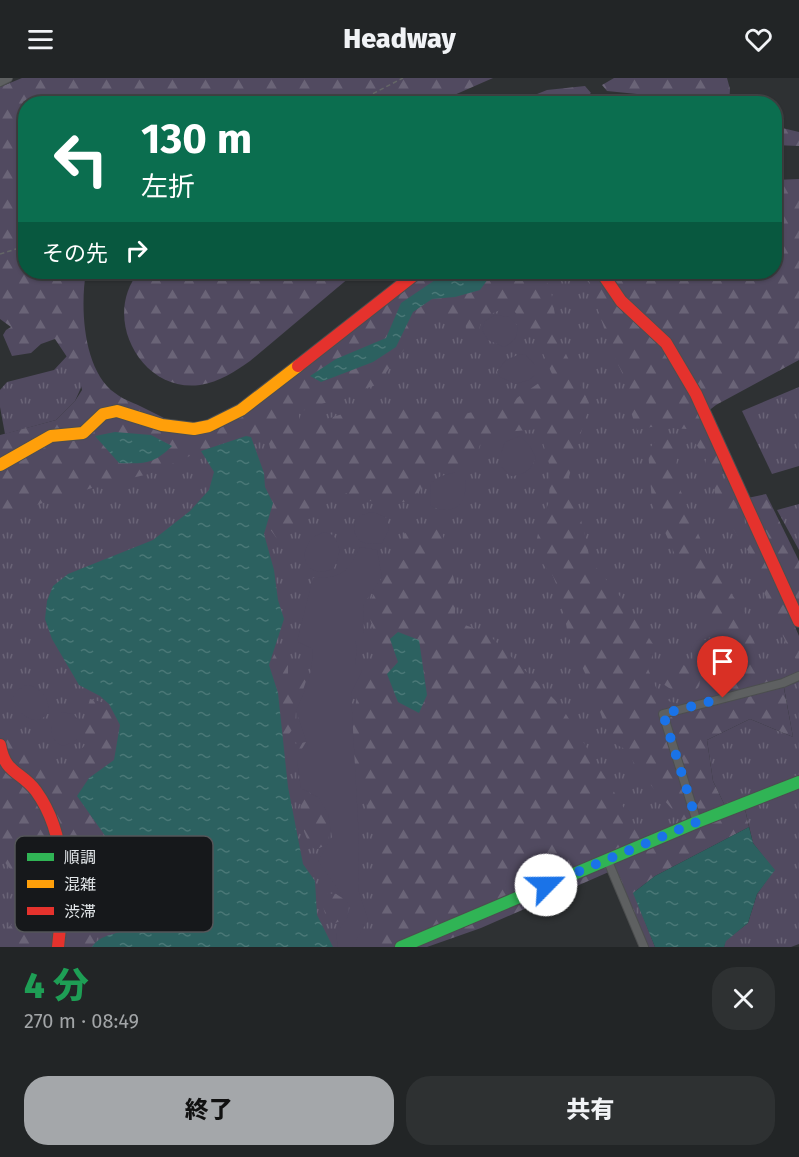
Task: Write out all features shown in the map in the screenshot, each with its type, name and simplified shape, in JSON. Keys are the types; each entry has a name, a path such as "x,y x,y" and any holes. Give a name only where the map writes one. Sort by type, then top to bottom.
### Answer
{"street":[{"path":"0,82 9,78"},
{"path":"0,465 51,436 83,433 104,414 117,411 162,425 194,429 209,426 241,410 408,279"},
{"path":"606,279 621,301 666,343 696,394 799,621"},
{"path":"697,822 663,714 783,683 799,676"},
{"path":"0,745 3,760 34,788 53,820 56,836"},
{"path":"401,947 607,859 799,782"},
{"path":"607,859 644,947"},
{"path":"58,947 60,932"}],"path":[{"path":"368,96 403,78"},
{"path":"0,254 18,248"}],"green space":[{"path":"22,78 493,78 452,96 18,96 18,279 85,279 86,337 90,354 104,383 121,397 194,433 226,417 413,279 545,279 551,291 559,339 589,403 569,477 590,560 628,606 655,647 648,669 661,699 690,707 719,690 738,669 733,649 721,629 704,616 692,584 680,566 652,503 648,450 661,435 679,440 675,477 711,565 745,613 761,663 783,683 793,737 750,719 707,740 713,781 727,810 687,826 641,774 625,749 611,742 590,684 568,636 562,599 553,576 534,553 540,524 549,502 550,467 539,429 505,432 480,445 475,459 463,470 435,460 419,492 404,502 366,501 346,493 315,503 278,540 267,525 273,503 265,487 264,473 271,462 272,455 267,436 246,436 201,451 149,474 105,484 10,513 0,522 0,435 56,420 75,401 82,390 79,375 55,339 41,344 31,353 12,356 3,335 11,327 0,319 0,87","holes":["500,310 514,311 535,335 552,374 514,400 465,414 367,406 299,428 299,412 376,385 431,315 465,317 466,330 471,337 477,338 482,318"]},
{"path":"614,78 727,78 730,89 730,96 657,96 607,91 602,85"},
{"path":"585,86 591,93 587,96 532,96 547,90"},
{"path":"782,128 799,132 799,146 782,145"},
{"path":"799,179 799,360 716,405 702,416 724,468 718,474 705,464 708,450 699,449 688,429 651,427 637,430 629,406 629,387 612,352 586,279 782,279 782,180"},
{"path":"135,279 348,279 250,361 220,379 200,385 179,384 160,377 145,365 133,348 126,330 124,310 128,290"},
{"path":"413,279 600,279 651,340 767,551 799,642 799,778 727,810 713,781 707,740 750,719 793,737 783,682 677,719 714,815 416,947 0,947 0,473 223,435"},
{"path":"495,315 509,317 517,325 515,338 504,347 488,340 482,330 485,321"},
{"path":"525,354 535,365 535,375 529,380 515,384 500,377 497,372 506,361"},
{"path":"67,356 84,381 75,401 56,420 5,434 0,407 0,390 7,382 54,370"},
{"path":"799,387 799,466 772,474 742,411"},
{"path":"520,436 536,457 527,471 511,476 501,467 501,453 505,442"},
{"path":"456,472 465,480 462,502 453,509 446,510 431,506 430,483 441,476"},
{"path":"720,477 730,485 738,509 785,603 799,636 799,663 789,649 775,619 752,557 728,521 715,494 714,486"},
{"path":"766,494 799,561 799,621 743,499"},
{"path":"799,504 799,550 777,510"},
{"path":"374,512 387,518 389,529 382,543 365,543 356,535 355,522 362,515"},
{"path":"439,521 457,591 454,621 487,633 561,706 632,821 642,844 745,809 749,827 655,876 633,893 611,871 481,928 427,947 377,947 379,849 371,817 348,753 358,689 381,657 367,608 382,577 407,557 403,534"},
{"path":"324,532 333,535 339,547 339,555 334,568 315,571 305,560 305,552 314,537"},
{"path":"360,547 377,550 382,577 363,605 364,633 355,641 357,649 355,664 362,671 351,693 358,822 359,892 368,920 352,947 338,947 336,934 347,918 350,906 318,861 332,837 328,814 319,798 301,788 297,761 308,746 296,711 312,666 312,649 297,641 313,578 330,577 342,572 352,563"},
{"path":"716,636 729,658 728,669 718,680 706,675 699,668 691,647 695,640 702,641"},
{"path":"278,647 288,666 288,683 307,678 296,711 295,726 289,734 296,744 306,742 300,752 284,755 278,693 269,665"},
{"path":"675,662 689,667 697,674 700,681 698,688 693,692 674,691 662,683 661,673 666,663"},
{"path":"28,684 46,698 49,712 38,720 23,715 11,700 18,690"},
{"path":"90,699 109,704 121,725 114,760 89,778 77,796 105,836 15,836 15,874 0,857 0,739 17,734 43,772 66,765 86,744 84,720"},
{"path":"61,712 73,714 81,722 81,734 76,740 64,746 56,742 51,729 51,721"},
{"path":"303,789 323,805 328,818 328,844 315,850 303,829 301,805"},
{"path":"799,789 799,944 791,947 724,947 725,941 748,923 757,894 774,870 753,843 745,809"},
{"path":"611,870 632,888 655,947 646,947"},
{"path":"324,893 336,894 347,901 347,918 333,924 330,921 324,910"},
{"path":"15,922 15,932 101,932 92,947 7,947 3,932"}],"water":[{"path":"437,279 488,279 480,290 455,297 432,299 413,312 396,347 373,362 321,382 310,376 336,359 386,338 401,303"},
{"path":"115,432 151,435 172,446 148,462 119,463 95,436"},
{"path":"246,436 251,437 264,473 265,487 273,503 264,534 284,619 269,665 278,693 288,787 303,864 315,881 317,915 333,947 92,947 101,938 119,932 213,932 213,836 105,836 77,796 89,778 114,760 120,725 109,704 100,696 79,685 52,639 45,619 47,601 53,586 68,574 153,540 190,511 209,490 214,472 201,451"},
{"path":"398,632 419,640 427,695 419,713 398,702 387,674 398,662 390,639"},
{"path":"749,827 753,843 775,870 757,894 748,923 726,941 724,947 655,947 633,893 655,876"}],"traffic: fast":[{"path":"401,947 697,822 799,782"}],"traffic: slow":[{"path":"0,465 51,436 83,433 103,414 117,411 162,425 194,429 209,426 241,410 298,366"}],"traffic: jam":[{"path":"298,366 409,279"},
{"path":"606,279 621,301 666,343 696,394 799,621"},
{"path":"0,745 6,762 36,791 47,809 56,836"},
{"path":"58,947 60,932"}],"route":[{"path":"546,885 697,822 663,714 723,698"}]}
